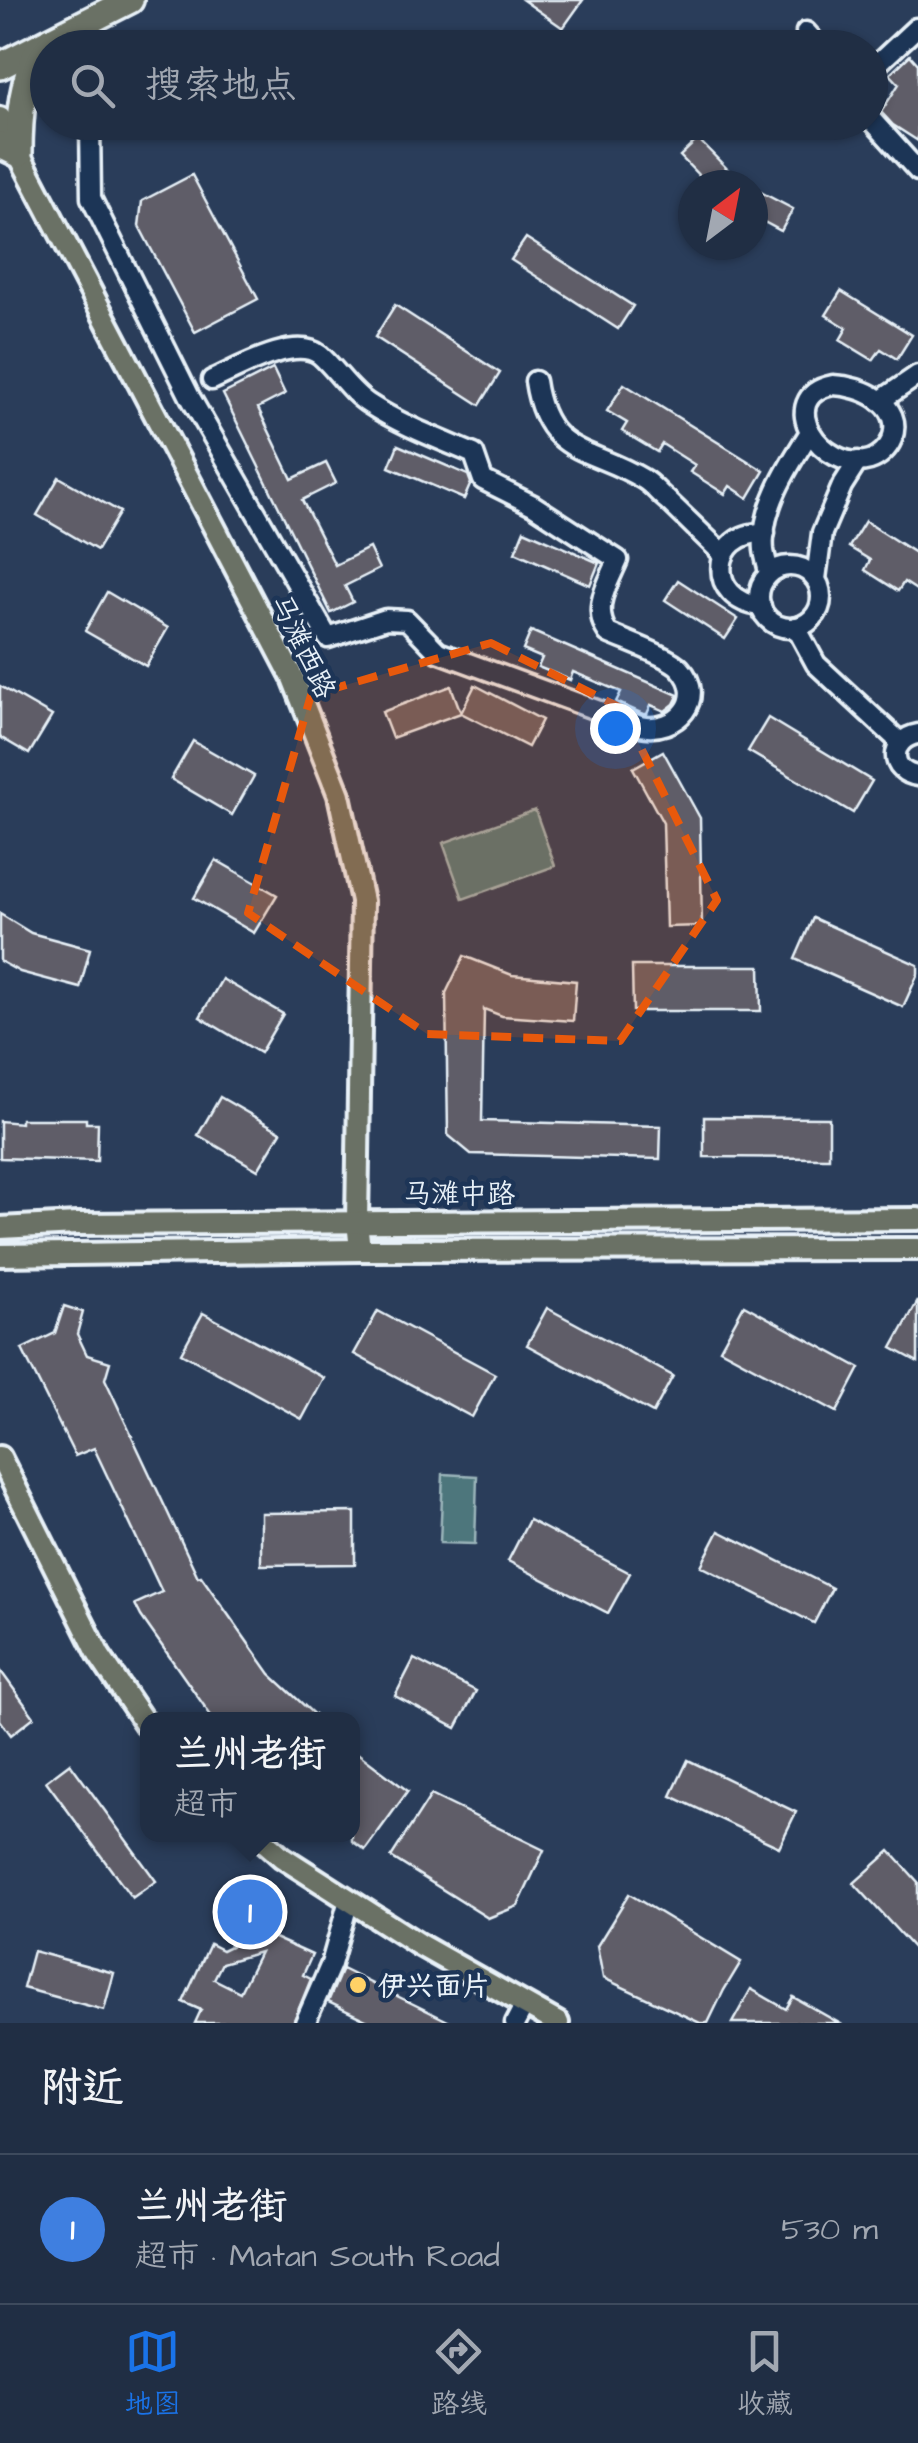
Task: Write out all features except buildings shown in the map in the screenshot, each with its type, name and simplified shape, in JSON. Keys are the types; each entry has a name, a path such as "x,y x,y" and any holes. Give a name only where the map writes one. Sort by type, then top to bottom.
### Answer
{"highway":[{"path":"49,30 130,0"},
{"path":"64,30 95,10"},
{"path":"0,51 30,38"},
{"path":"0,66 30,51"},
{"path":"9,150 30,68"}],"main road":[{"name":"马滩西路","path":"0,118 9,150 292,678 339,795 362,902 357,1221 360,1250"},
{"path":"0,1215 76,1224"},
{"name":"马滩中路","path":"0,1228 357,1221 918,1220"},
{"name":"马滩中路","path":"4,1258 360,1250 918,1250"},
{"path":"0,1457 99,1655 140,1716"},
{"path":"265,1842 520,2014 558,2023"}],"street":[{"path":"888,54 917,28"},
{"path":"888,138 918,171"},
{"path":"90,140 91,198 190,397 328,638 386,618 407,620 438,652 640,726 663,728 682,716 690,694 684,673 676,664 608,633 602,625 600,606 618,560 533,505 483,480 474,454 367,403 316,352 292,348 212,380"},
{"path":"880,401 918,375"},
{"path":"535,381 538,401 558,436 575,449 645,480 724,554"},
{"path":"848,386 874,394 880,401 892,413 894,436 880,455 869,460 843,459 830,453 818,444 804,415 816,391 824,387 848,386"},
{"path":"769,574 764,550 773,501 810,432"},
{"path":"816,579 810,572 785,566 769,574 760,589 761,606 771,620 787,627 812,619 817,612 821,596 816,579 822,533 842,486 858,461"},
{"path":"761,606 737,600 722,579 721,567 730,544 740,536 765,532"},
{"path":"796,627 816,664 909,738 896,754 900,767 918,776"},
{"path":"304,2023 331,1964 349,1900"}],"highlighted area":[{"path":"491,643 621,708 717,900 620,1041 427,1034 248,913 311,695"}],"green space":[{"path":"535,810 555,866 463,899 443,843"},
{"path":"443,1474 477,1476 475,1544 440,1543"}],"place":[{"name":"兰州老街","path":"250,1912"},
{"name":"伊兴面片","path":"358,1985"}]}
